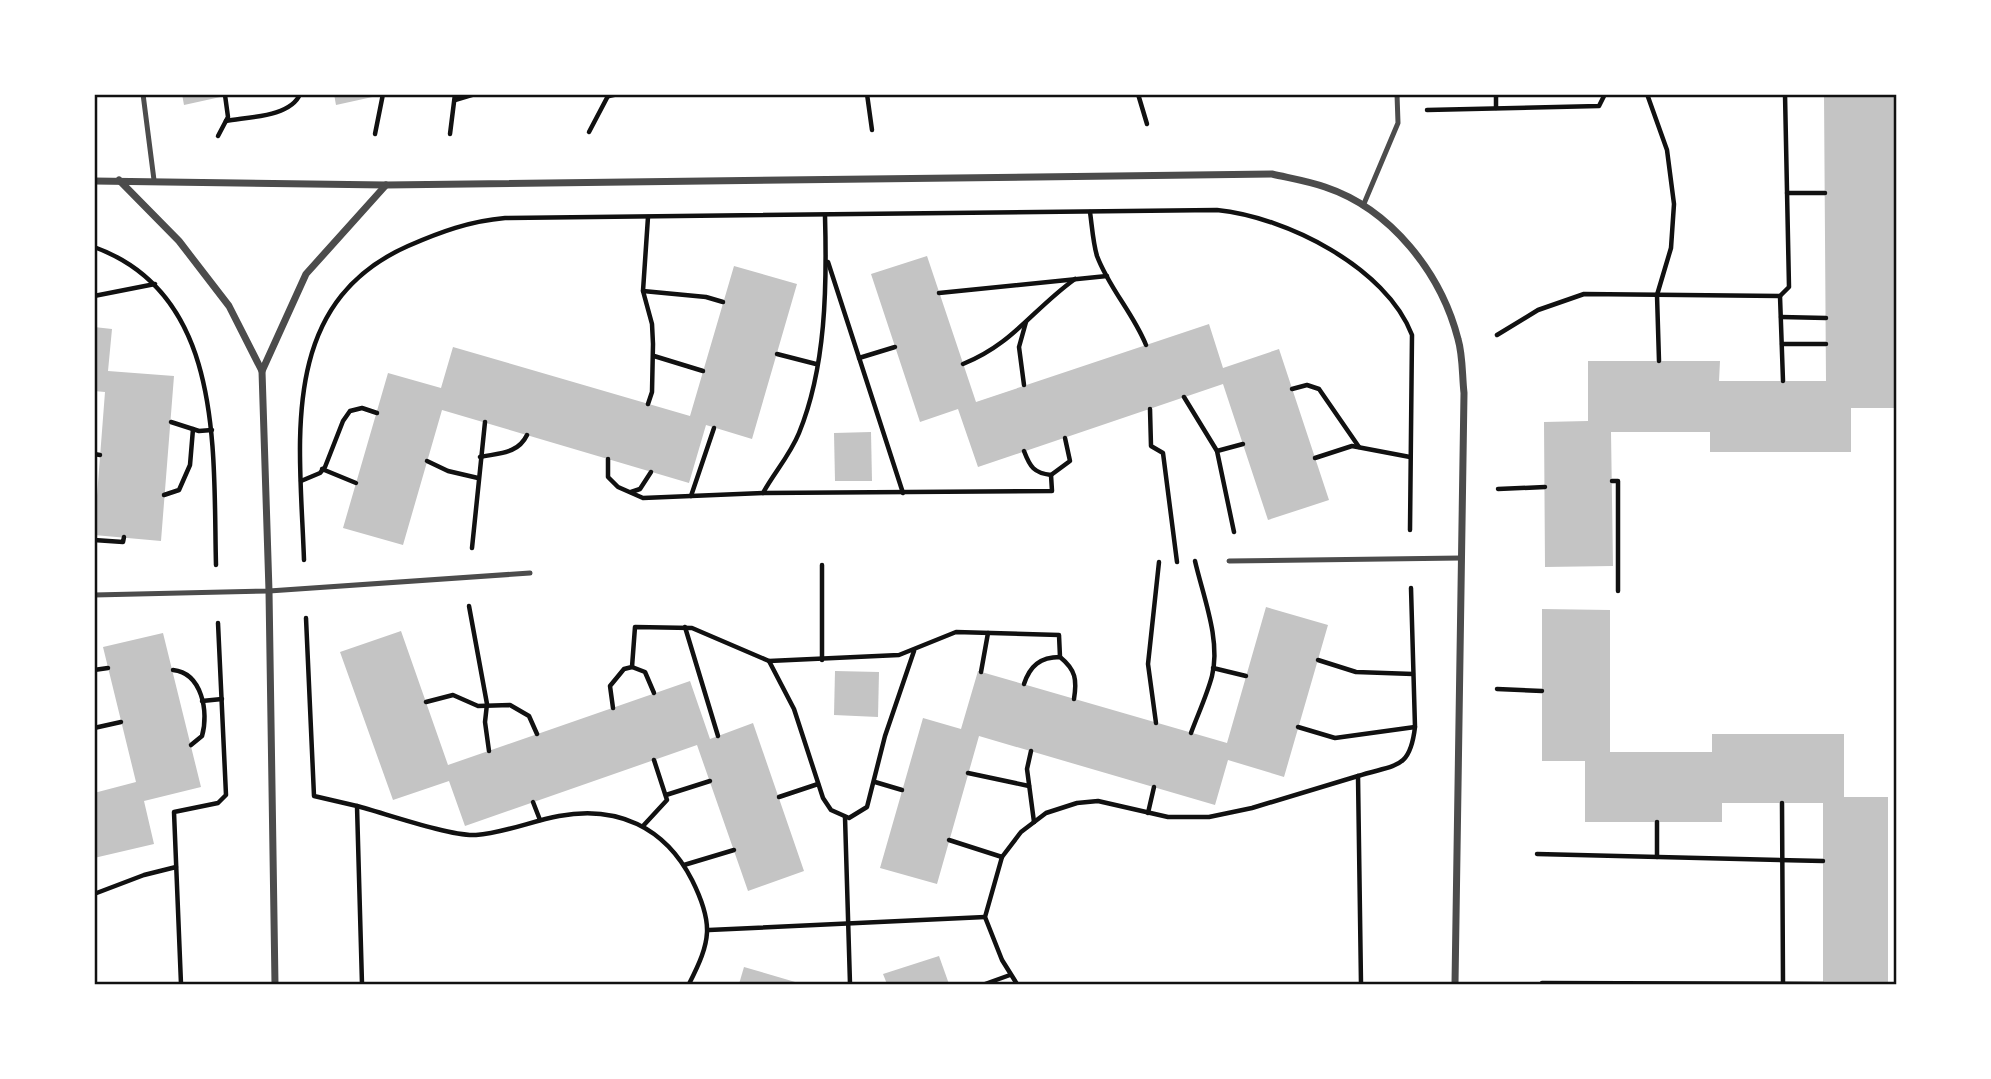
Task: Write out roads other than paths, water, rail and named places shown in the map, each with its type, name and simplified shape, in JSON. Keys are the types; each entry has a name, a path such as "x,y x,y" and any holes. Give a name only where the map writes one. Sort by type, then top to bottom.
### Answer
{"street":[{"path":"94,181 386,185 1272,173 1326,187 1363,206 1415,250 1441,291 1459,340 1464,393 1455,985"},
{"path":"119,180 179,241 229,306 262,371 269,591 275,985"},
{"path":"262,371 306,274 386,185"}],"lane":[{"path":"143,94 153,180"},
{"path":"1363,206 1398,123 1397,94"},
{"path":"1229,561 1461,558"},
{"path":"94,595 269,591 530,573"}]}
